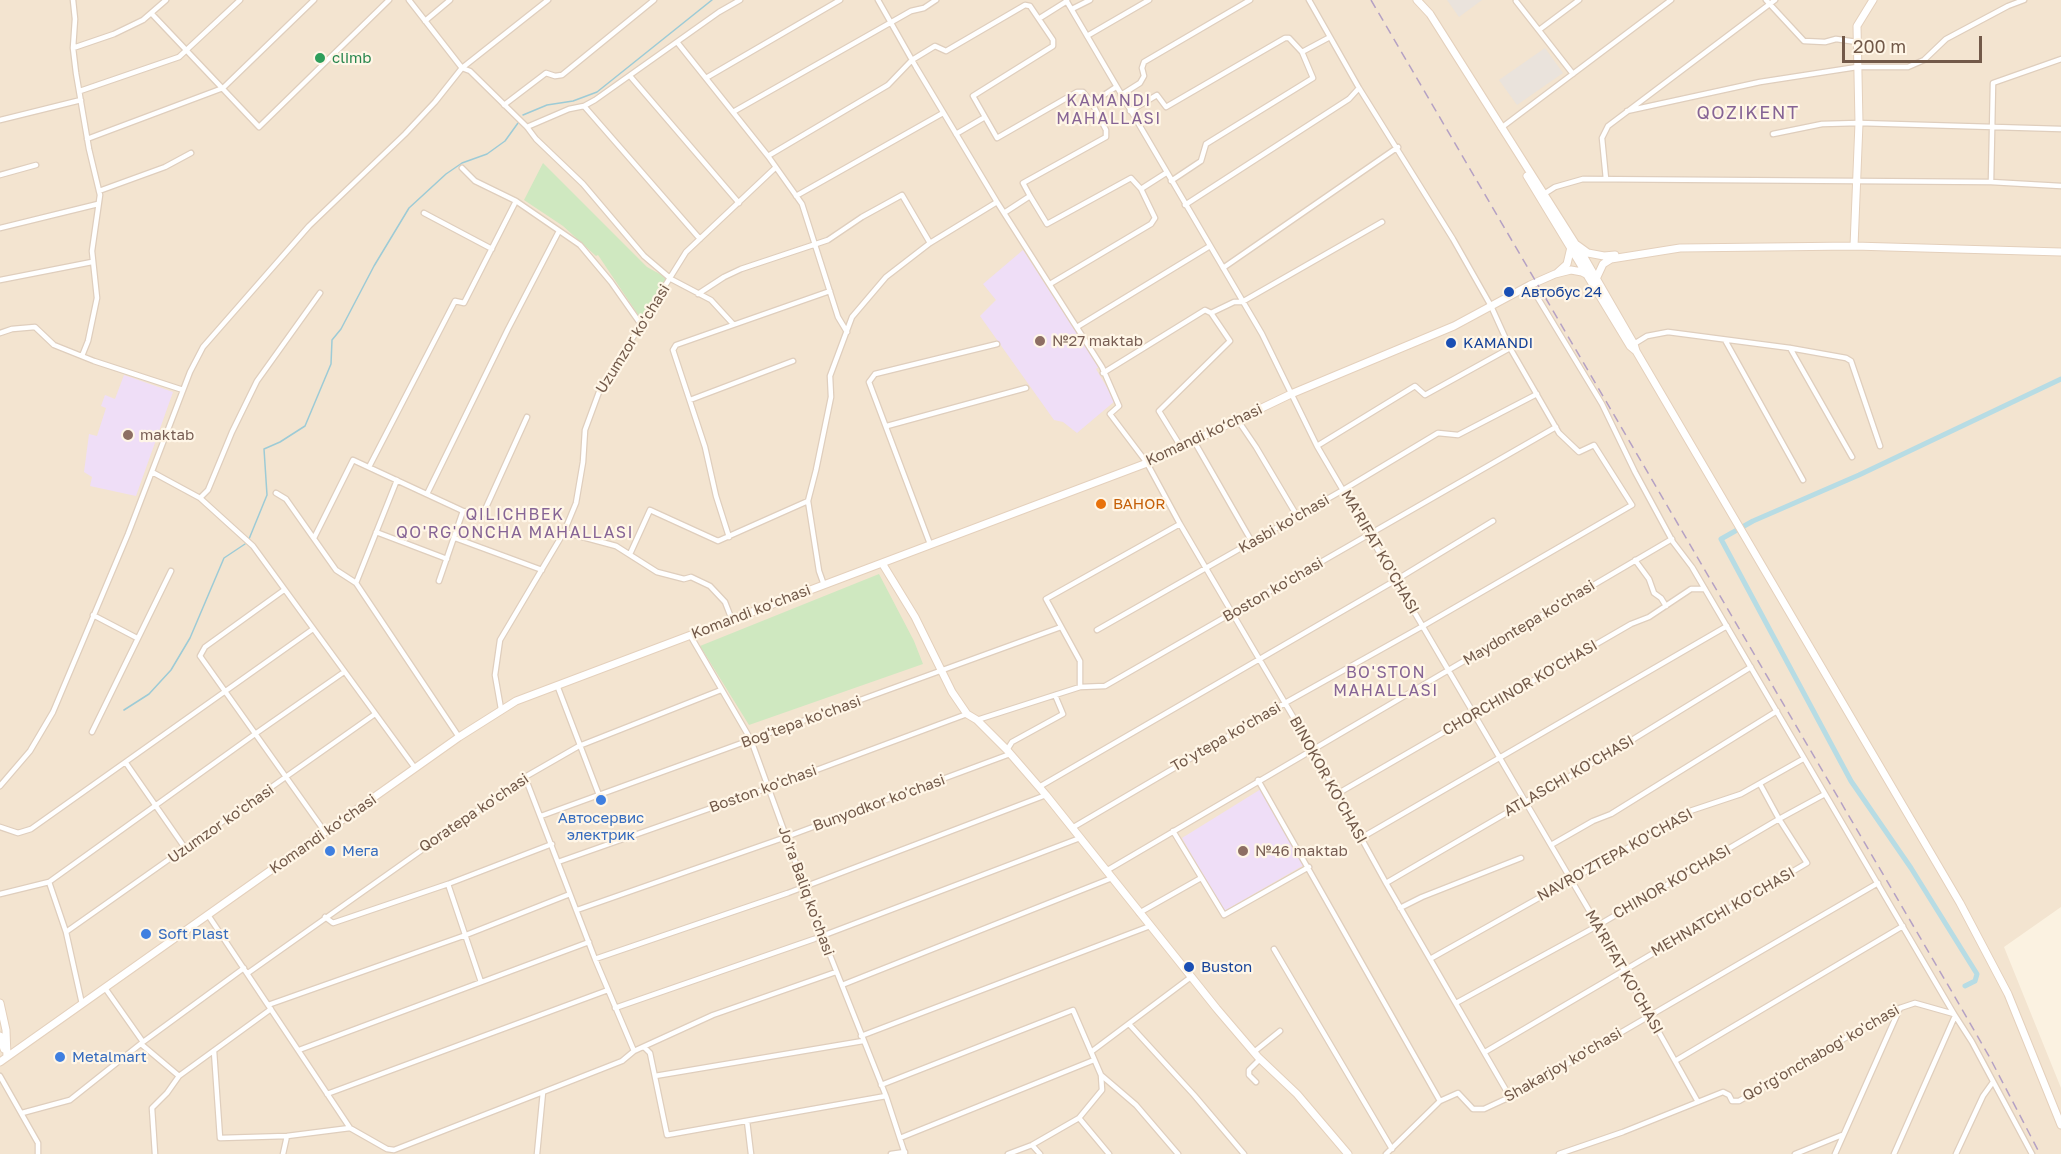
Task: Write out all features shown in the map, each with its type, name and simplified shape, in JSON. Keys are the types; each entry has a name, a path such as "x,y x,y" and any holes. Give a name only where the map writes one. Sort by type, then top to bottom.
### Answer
{"main road":[{"path":"1417,0 1596,279 1985,947 2008,994 2061,1125"},
{"path":"1854,246 1858,123 1857,26 1873,0"},
{"path":"1425,11 1430,14 1544,194 1588,275 1630,346 1635,348"},
{"path":"1573,245 1588,253 1604,256 1680,248 1854,246 2061,252"},
{"path":"1555,274 1567,264 1573,245"},
{"path":"1596,279 1603,264 1611,259 1635,254"},
{"name":"Komandi ko‘chasi","path":"0,1062 501,709 557,685 1147,463 1291,394 1436,334 1555,274 1570,270 1588,275"},
{"path":"882,563 915,617 952,692 967,714 977,720 1009,752 1254,1052 1297,1094 1348,1154"},
{"path":"0,1003 2,1033 7,1057"}],"street":[{"path":"74,0 73,48 87,139 99,190 92,262 97,298 88,341 82,356"},
{"path":"73,48 114,34 152,14 166,0"},
{"path":"80,91 179,57 240,0"},
{"path":"87,139 223,88 314,0"},
{"path":"152,14 259,127 389,0"},
{"path":"409,0 462,68 470,71 583,184 644,256 671,279 711,300 734,324"},
{"path":"424,21 450,0"},
{"path":"0,786 30,751 53,712 128,534 183,390 203,347 231,312 309,226 405,134 462,68 548,0"},
{"path":"504,105 546,73 555,76 562,75 654,0"},
{"path":"527,127 569,109 584,106 719,12 740,0"},
{"path":"706,78 840,0"},
{"path":"878,0 943,113 1103,372 1205,310 1211,313 1230,341 1158,411 1181,447"},
{"path":"733,112 891,22 911,11 924,8 936,0"},
{"path":"1072,9 1090,0"},
{"path":"1087,36 1149,0"},
{"path":"1121,95 1140,83 1144,76 1142,68 1144,62 1250,0"},
{"path":"1309,0 1359,88 1398,147 1491,306 1510,348 1556,427"},
{"path":"1539,30 1579,0"},
{"path":"1501,128 1671,0"},
{"path":"1606,179 1602,138 1608,126 1768,2 1775,0"},
{"path":"1627,111 1760,82 1857,67 1908,67 1924,60 1946,39 2024,0"},
{"path":"1040,18 1066,1"},
{"name":"MA'RIFAT KO'CHASI","path":"1066,1 1262,334 1317,446 1624,970 1698,1102"},
{"path":"1516,1 1573,74"},
{"path":"1768,2 1804,41 1825,42 1836,39 1857,42"},
{"path":"768,156 888,85 912,60 935,46 946,51 1025,5 1034,9 1053,40 1053,46 973,96 997,138 1077,92 1083,92 1092,103 1106,129 1106,137 1023,183 1030,196 1047,224 1131,178 1141,189 1155,218 1151,224 1050,284"},
{"path":"1302,52 1330,37"},
{"path":"1130,111 1157,95 1166,107 1285,38 1302,52 1313,78 1206,144 1200,160 1171,181"},
{"path":"677,42 768,156 802,204 838,317 847,332"},
{"path":"1991,182 1993,83 2061,59"},
{"path":"630,76 739,203"},
{"path":"1092,103 1116,87"},
{"path":"1185,205 1350,99 1359,88"},
{"path":"0,120 81,100"},
{"path":"584,106 700,239"},
{"path":"796,196 943,113"},
{"path":"957,134 985,117"},
{"path":"1773,134 1822,124 1858,123 2061,129"},
{"path":"1223,268 1398,147"},
{"path":"99,190 165,167 191,153"},
{"path":"0,175 36,165"},
{"path":"462,168 475,181 516,201 580,245 611,282 642,326"},
{"name":"Uzumzor ko'chasi","path":"501,709 495,675 500,640 564,532 576,503 583,462 585,430 599,392 686,252 775,168"},
{"path":"1141,189 1166,173"},
{"path":"1544,194 1583,179 1857,180 1991,182 2061,186"},
{"path":"698,294 741,269 828,240 862,217 902,195 930,243"},
{"path":"1004,213 1030,196"},
{"path":"369,467 455,301 464,303 516,201"},
{"path":"824,585 819,571 808,501 831,397 830,376 852,316 886,277 930,243 997,202"},
{"path":"0,228 98,204"},
{"path":"424,213 492,249"},
{"path":"1211,313 1234,302 1242,302 1382,222"},
{"path":"427,495 559,231"},
{"path":"1077,327 1210,246"},
{"path":"0,280 92,262"},
{"path":"1530,285 1602,404 1671,539 1692,567 1878,883 1994,1082 2032,1154"},
{"path":"729,537 716,496 705,447 673,350 676,345 830,291"},
{"path":"200,498 208,490 232,432 257,381 320,293"},
{"path":"0,333 12,329 35,327 54,345 183,390"},
{"path":"1635,348 1647,336 1668,332 1790,348 1846,358 1851,361 1880,446"},
{"path":"1725,340 1803,480"},
{"path":"930,544 869,382 875,374 997,344"},
{"path":"1317,446 1415,386 1425,395 1510,348"},
{"path":"1790,348 1852,457"},
{"path":"690,400 793,362"},
{"name":"BINOKOR KO'CHASI","path":"1103,372 1119,406 1110,414 1147,463 1180,524 1312,749 1400,909 1510,1097"},
{"path":"886,426 1026,388"},
{"name":"Kasbi ko'chasi","path":"1097,630 1343,490 1438,433 1458,435 1537,394"},
{"path":"314,538 353,460 463,511 483,514 527,417"},
{"path":"1237,419 1297,516"},
{"name":"To'ytepa ko'chasi","path":"1072,828 1285,703 1632,505 1594,446 1579,452 1559,433 1556,427"},
{"name":"Boston ko'chasi","path":"977,720 1080,687 1105,686 1556,427"},
{"path":"1194,441 1252,542"},
{"path":"152,472 200,498 253,546 415,768"},
{"path":"357,583 397,480"},
{"path":"276,493 286,499 336,570 357,583 459,737"},
{"path":"630,554 650,510 718,542 808,501"},
{"path":"439,581 463,511"},
{"path":"1039,787 1396,580 1493,520"},
{"path":"1080,687 1080,661 1046,599 1180,524"},
{"path":"376,532 447,559"},
{"path":"564,532 616,546 657,572 684,579 691,577 710,586 725,602 732,620"},
{"path":"455,538 542,570"},
{"name":"Maydontepa ko'chasi","path":"1106,871 1671,539"},
{"path":"1635,560 1649,579 1654,593 1666,606"},
{"path":"92,732 171,571"},
{"name":"CHORCHINOR KO'CHASI","path":"1337,794 1666,606 1691,589 1705,589"},
{"path":"284,590 205,648 200,656 326,832"},
{"path":"93,615 137,638"},
{"name":"Bog'tepa ko'chasi","path":"541,816 1061,627"},
{"path":"1361,838 1727,627"},
{"path":"0,827 18,833 31,829 313,629"},
{"name":"Jo'ra Baliq ko'chasi","path":"690,635 752,740 822,935 886,1096 905,1153"},
{"name":"ATLASCHI KO'CHASI","path":"1386,884 1751,668"},
{"path":"0,894 49,882 344,672"},
{"path":"557,685 599,795"},
{"name":"Qoratepa ko'chasi","path":"248,973 525,777 579,746 721,690"},
{"name":"Bunyodkor ko'chasi","path":"577,910 786,837 1009,752 1012,742 1063,714 1055,695"},
{"path":"1551,845 1593,821 1611,814 1777,711"},
{"name":"Uzumzor ko'chasi","path":"66,932 375,714"},
{"name":"Boston ko'chasi","path":"558,862 768,788 967,714"},
{"name":"NAVRO'ZTEPA KO'CHASI","path":"1430,959 1642,840 1681,814 1728,799 1760,784 1803,759"},
{"path":"126,763 185,848"},
{"path":"525,777 595,959 634,1051"},
{"path":"1258,780 1440,1101 1386,1154"},
{"path":"1760,784 1779,819"},
{"name":"CHINOR KO'CHASI","path":"1456,1003 1597,926 1825,794"},
{"path":"595,959 805,887 1046,795"},
{"name":"MEHNATCHI KO'CHASI","path":"1485,1052 1807,863 1779,819"},
{"path":"1173,831 1224,915 1309,867"},
{"path":"615,1008 822,935 1080,838"},
{"path":"325,917 333,923 448,884 552,844"},
{"path":"1400,909 1422,897 1521,858"},
{"path":"1139,913 1201,878"},
{"path":"842,985 1112,879"},
{"path":"49,882 66,932 82,1004"},
{"name":"Shakarjoy ko'chasi","path":"1440,1101 1458,1093 1473,1109 1484,1109 1510,1097 1878,883"},
{"path":"448,884 481,982"},
{"path":"155,1154 152,1108 179,1076 270,1007 570,894"},
{"path":"208,915 351,1128 387,1149 394,1150 622,1061 634,1051 713,1015 836,972"},
{"path":"655,1076 862,1039 1150,926"},
{"path":"1675,1060 1903,926"},
{"path":"299,1050 589,942"},
{"path":"1274,949 1392,1149"},
{"path":"22,1113 70,1100 142,1043 244,968"},
{"path":"1091,1052 1191,977"},
{"path":"105,988 142,1043 179,1076"},
{"path":"327,1094 608,990"},
{"name":"Qo'rg'onchabog' ko'chasi","path":"1559,1154 1723,1092 1729,1095 1732,1101 1739,1101 1884,1015 1900,1008 1915,1003 1954,1015"},
{"path":"1835,1154 1900,1008"},
{"path":"881,1085 1073,1010 1101,1075 1102,1090 1079,1118 1032,1145 1008,1154"},
{"path":"1894,1154 1954,1015"},
{"path":"1129,1024 1244,1154"},
{"path":"1254,1052 1280,1031"},
{"path":"644,1047 650,1053 667,1135 886,1096"},
{"path":"214,1051 219,1138 287,1136 351,1128"},
{"path":"1256,1082 1249,1074 1249,1070 1260,1059"},
{"path":"900,1138 1094,1060"},
{"path":"1101,1075 1136,1105 1178,1154"},
{"path":"0,1076 38,1143 38,1154"},
{"path":"1956,1154 1983,1096 1994,1082"},
{"path":"537,1154 543,1092"},
{"path":"1079,1118 1109,1154"},
{"path":"747,1121 751,1154"},
{"path":"1795,1154 1843,1135"},
{"path":"283,1154 287,1136"},
{"path":"1032,1145 1040,1154"},
{"path":"891,1154 905,1153"}],"shaded area":[{"path":"0,0 2061,0 2061,907 2004,947 2061,1088 2061,1154 0,1154"},
{"path":"1447,0 1482,0 1459,17"},
{"path":"1545,48 1563,73 1517,105 1499,80"},
{"name":"№27 maktab","path":"1023,250 1099,367 1096,369 1115,401 1077,433 1063,422 1054,420 980,316 996,300 983,284"},
{"name":"maktab","path":"124,375 173,392 136,496 90,486 92,477 84,472 89,434 97,436 106,408 101,406 105,395 115,399"},
{"name":"№46 maktab","path":"1261,789 1304,865 1224,911 1182,838"}],"green space":[{"path":"543,163 647,267 667,278 641,319 598,255 596,256 563,226 524,200"},
{"path":"879,574 914,641 923,664 749,725 700,646"}],"waterway":[{"path":"523,115 547,105 573,101 597,92 712,0"},
{"path":"249,539 267,495 264,449 305,426 331,364 332,340 341,329 374,266 409,208 446,174 462,163 487,154 505,141 518,123"},
{"path":"1965,986 1975,981 1977,974 1911,868 1851,781 1721,539 1753,521 1859,475 2061,379"},
{"path":"124,710 149,694 171,670 190,638 224,558 245,544"}],"railway":[{"path":"1371,0 1952,992 1990,1058 2040,1154"}],"place":[{"name":"climb","path":"320,58"},
{"name":"Автобус 24","path":"1509,292"},
{"name":"№27 maktab","path":"1040,341"},
{"name":"KAMANDI","path":"1451,343"},
{"name":"maktab","path":"128,435"},
{"name":"BAHOR","path":"1101,504"},
{"name":"Автосервис электрик","path":"601,800"},
{"name":"Мега","path":"330,851"},
{"name":"№46 maktab","path":"1243,851"},
{"name":"Soft Plast","path":"146,934"},
{"name":"Buston","path":"1189,967"},
{"name":"Metalmart","path":"60,1057"}],"district":[{"name":"KAMANDI MAHALLASI","path":"1109,110"},
{"name":"QOZIKENT","path":"1748,113"},
{"name":"QILICHBEK QO'RG'ONCHA MAHALLASI","path":"515,524"},
{"name":"BO'STON MAHALLASI","path":"1386,682"}]}
